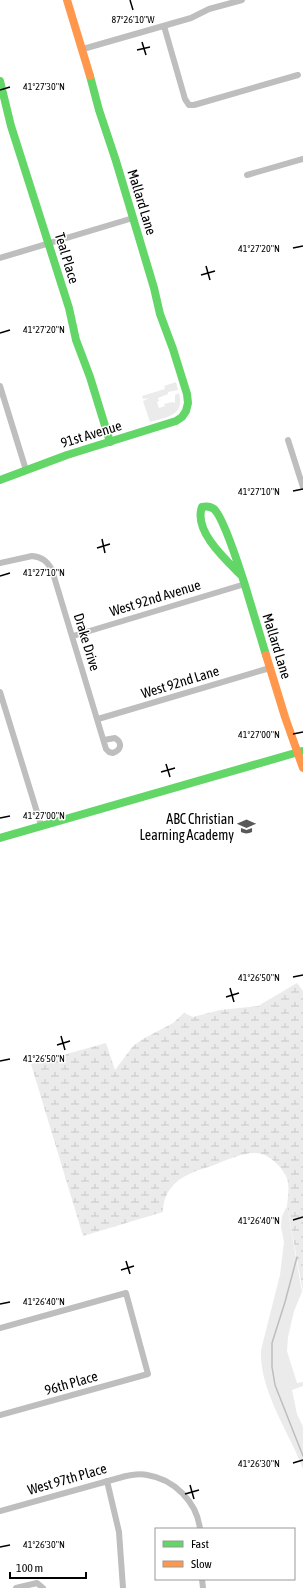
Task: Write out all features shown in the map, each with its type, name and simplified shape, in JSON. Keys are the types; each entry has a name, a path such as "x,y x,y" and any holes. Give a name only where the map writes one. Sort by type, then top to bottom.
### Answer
{"street":[{"name":"Mallard Lane","path":"68,0 100,114 133,218 160,314 187,394 188,403 186,411"},
{"path":"83,49 191,18 209,9 242,0"},
{"path":"164,26 185,99 189,105 194,105 298,75"},
{"name":"Teal Place","path":"0,81 11,126 69,308 76,340 90,377 110,442"},
{"path":"247,175 303,159"},
{"path":"0,258 133,218"},
{"path":"0,386 26,470"},
{"name":"91st Avenue","path":"0,480 67,455 176,421 182,417 186,411"},
{"path":"288,440 303,484"},
{"name":"Mallard Lane","path":"244,580 217,551 210,540 200,517 199,511 202,507 211,506 215,510 234,550 244,580 285,717 301,752 303,768"},
{"name":"Drake Drive","path":"7,562 32,556 39,557 48,563 52,570 104,740"},
{"path":"0,563 7,562"},
{"path":"0,567 7,562"},
{"name":"West 92nd Avenue","path":"73,636 244,580"},
{"name":"West 92nd Lane","path":"98,719 270,668"},
{"path":"0,692 41,826"},
{"path":"0,838 301,752"},
{"name":"96th Place","path":"0,1328 126,1293 148,1374 0,1415"},
{"name":"West 97th Place","path":"0,1511 106,1481 142,1474 167,1481 177,1488 187,1498 194,1509 199,1520 200,1528"},
{"path":"106,1481 120,1532 123,1588"},
{"path":"16,1588 37,1583 43,1588"}],"green space":[{"path":"176,382 178,390 168,392 168,394 158,398 159,401 157,402 159,408 165,406 164,404 172,402 175,403 175,395 179,393 180,401 177,411 168,417 150,422 143,401 149,398 143,399 142,396 165,389 164,386"},
{"path":"297,983 303,991 303,1292 287,1206 287,1179 277,1164 269,1157 264,1155 250,1153 239,1155 196,1171 174,1184 168,1192 163,1206 163,1212 83,1236 31,1064 106,1043 115,1070 133,1046 173,1023 184,1013 193,1017 220,1010 258,1006"},
{"path":"287,1206 302,1292 294,1311 288,1337 287,1351 297,1383 303,1382 303,1386 292,1390 297,1414 303,1427 303,1469 270,1395 262,1365 261,1350 280,1275 284,1242 281,1227 282,1216"}],"waterway":[{"path":"297,1257 272,1343 272,1367 275,1385 303,1456"}],"traffic: fast":[{"path":"0,480 67,455 176,421 182,417 186,411 188,403 187,394 160,314 154,288 99,110 90,76"},
{"path":"0,81 11,126 69,308 76,340 90,377 110,442"},
{"path":"242,576 220,554 207,535 202,526 202,507 208,506 214,509 227,532 235,555 244,582 266,655"},
{"path":"0,838 302,751"}],"traffic: slow":[{"path":"67,0 90,76"},
{"path":"266,655 285,717 303,768"}],"place":[{"name":"ABC Christian Learning Academy","path":"247,827"}]}
